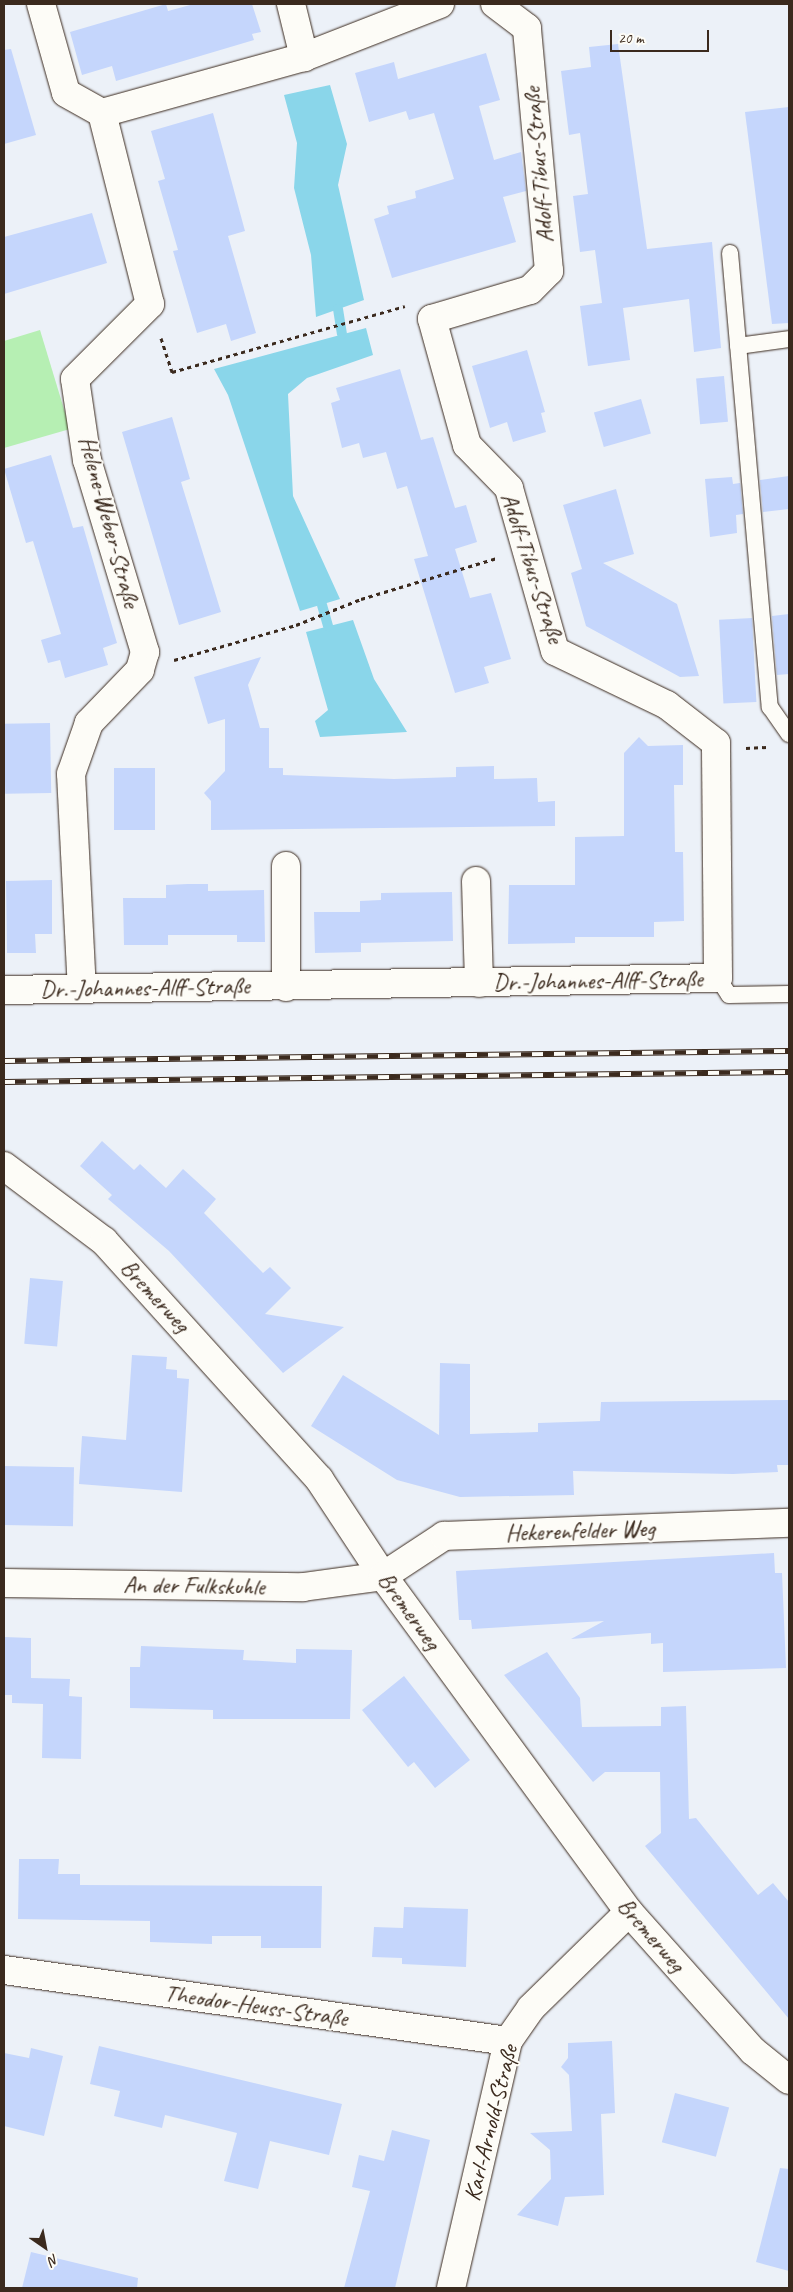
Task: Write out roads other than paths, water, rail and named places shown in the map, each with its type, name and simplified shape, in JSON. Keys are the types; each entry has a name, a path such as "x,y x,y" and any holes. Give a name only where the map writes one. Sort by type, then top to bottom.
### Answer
{"street":[{"path":"41,4 66,93 102,113 304,57 436,4"},
{"path":"291,4 304,57"},
{"name":"Adolf-Tibus-Straße","path":"495,4 526,28 549,271 530,290 432,319 467,445 509,488 555,651 668,705 716,743 718,978"},
{"name":"Helene-Weber-Straße","path":"82,988 71,774 89,723 140,670 145,652 87,460 75,379 150,304 102,113"},
{"path":"286,866 286,987"},
{"name":"Dr.-Johannes-Alff-Straße","path":"476,881 479,983"},
{"name":"Dr.-Johannes-Alff-Straße","path":"4,990 286,987 718,978"},
{"name":"Bremerweg","path":"4,1166 104,1241 211,1356 319,1479 383,1576 629,1912 753,2051 789,2080"},
{"name":"Hekerenfelder Weg","path":"383,1576 444,1536 789,1523"},
{"name":"An der Fulkskuhle","path":"4,1583 302,1587 383,1576"},
{"name":"Karl-Arnold-Straße","path":"451,2288 508,2041 530,2008 629,1912"},
{"name":"Theodor-Heuss-Straße","path":"4,1970 508,2041"}],"lane":[{"path":"730,252 770,707 789,734"},
{"path":"738,346 789,339"},
{"path":"718,978 729,995 789,994"}],"water":[{"path":"330,85 347,144 338,185 364,300 316,317 311,255 294,188 297,143 284,95"},
{"path":"366,328 373,355 307,378 288,394 293,496 340,599 300,611 228,395 214,369"},
{"path":"353,620 374,679 407,732 320,737 315,721 328,710 306,632"}],"waterway":[{"path":"338,309 342,334"},
{"path":"322,605 328,626"}],"railway":[{"path":"4,1061 789,1051"},
{"path":"4,1082 789,1072"}]}
